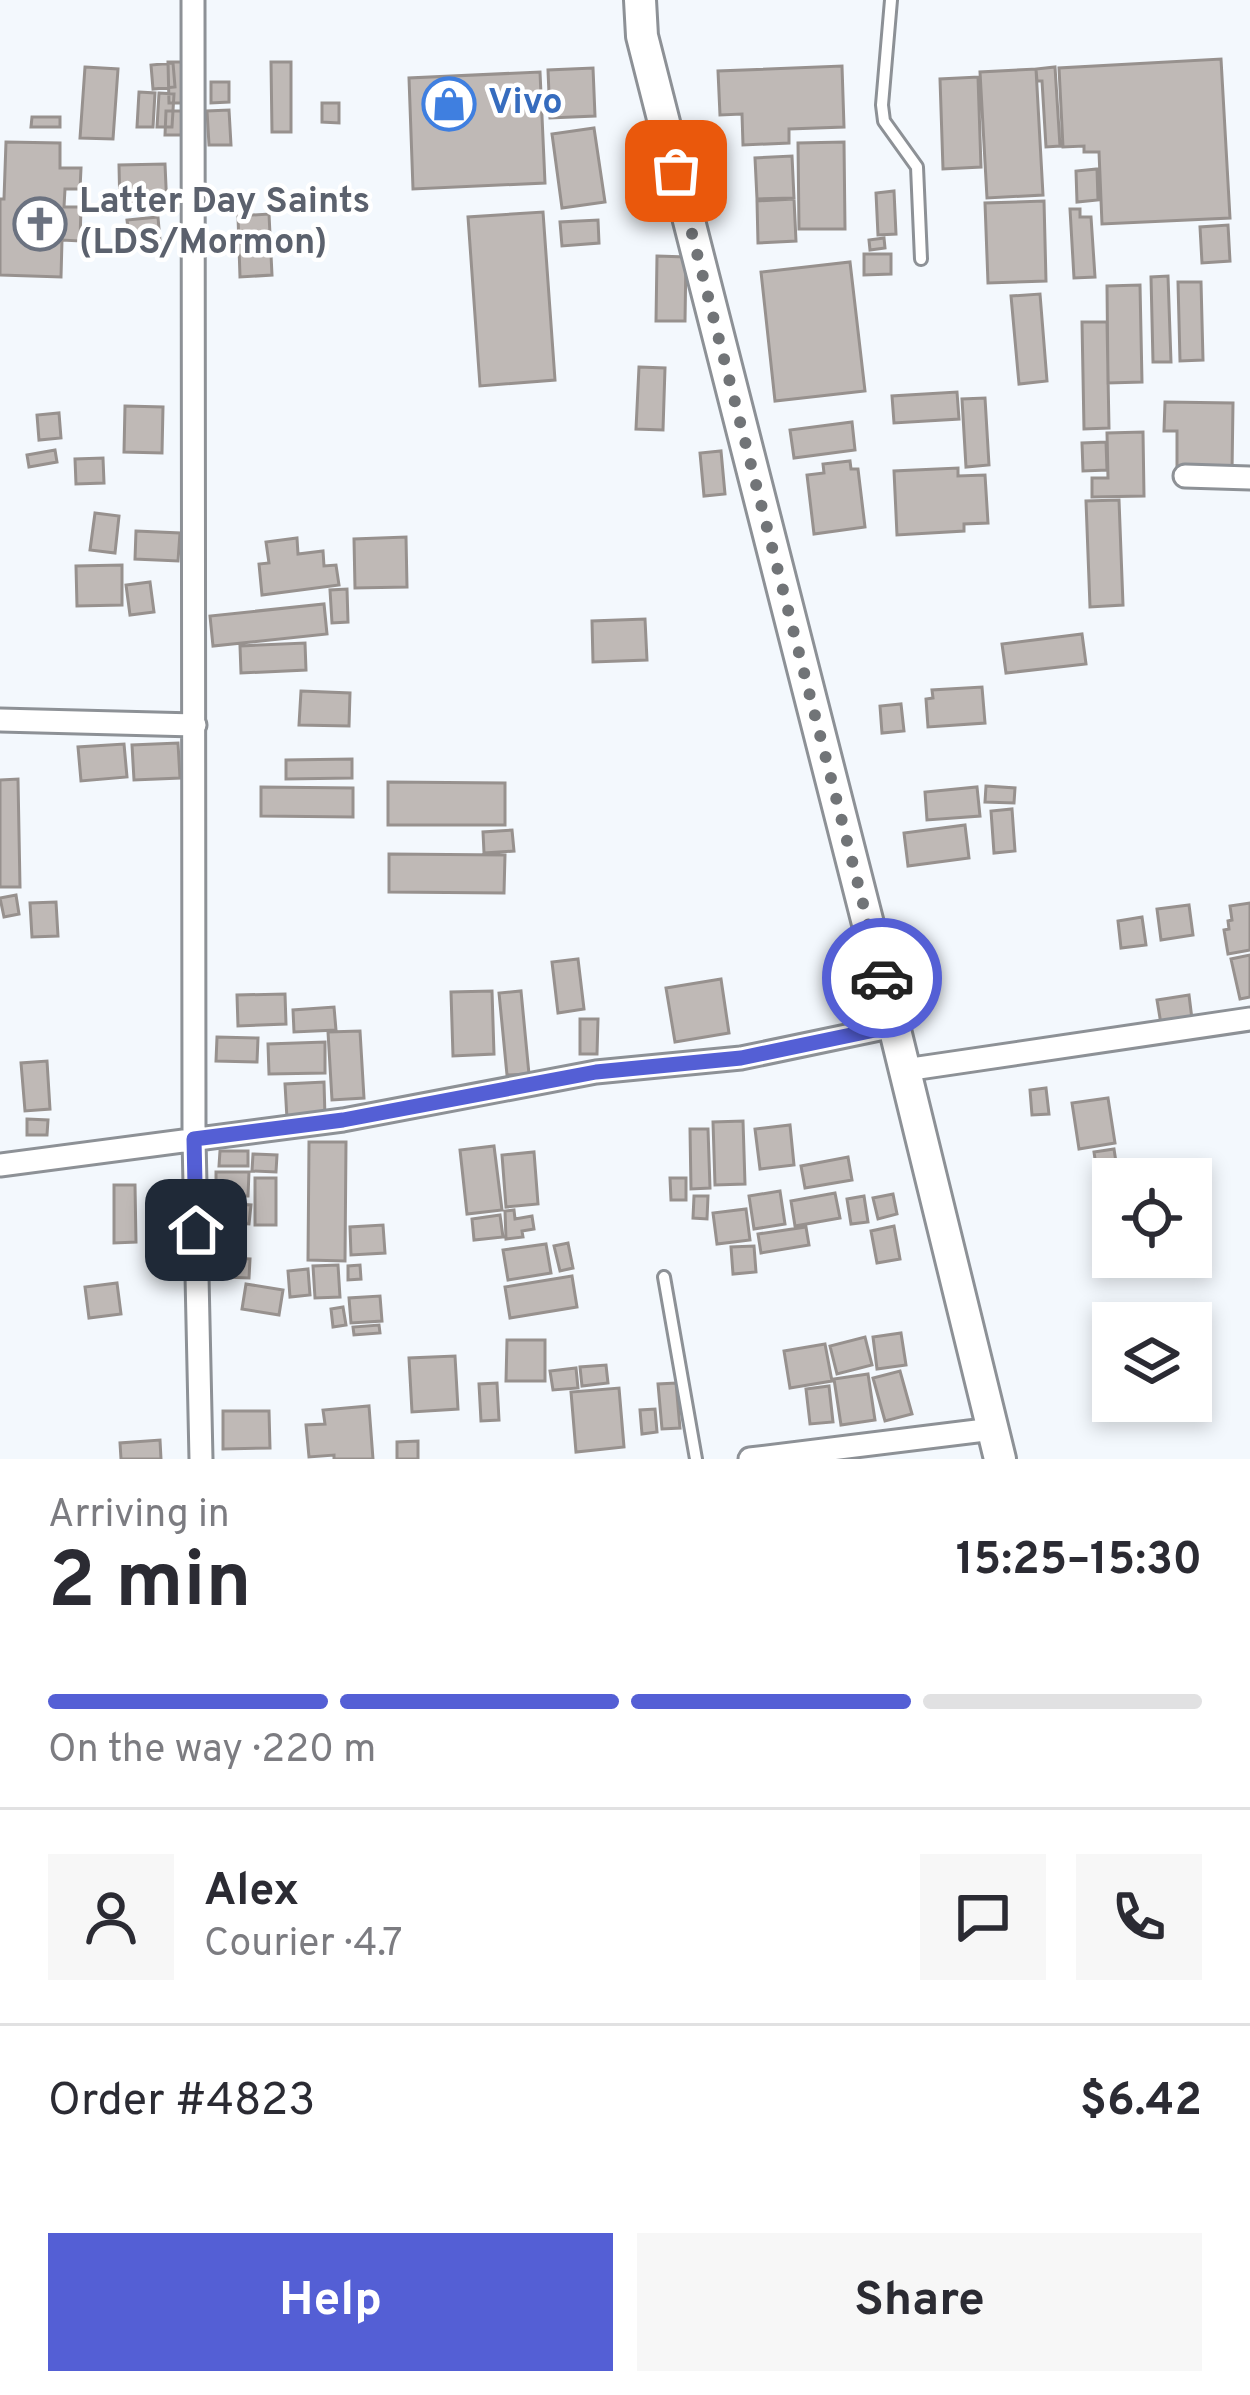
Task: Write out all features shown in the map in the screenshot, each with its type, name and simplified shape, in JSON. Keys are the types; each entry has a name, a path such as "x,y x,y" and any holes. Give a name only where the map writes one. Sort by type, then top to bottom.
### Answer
{"street":[{"path":"193,0 194,1139 201,1459"},
{"path":"640,0 641,36 997,1444 750,1459"},
{"path":"1184,476 1250,478"},
{"path":"0,720 195,725"},
{"path":"905,1070 1250,1019"},
{"path":"0,1165 343,1120 596,1072 741,1058 894,1026"}],"lane":[{"path":"891,0 881,88 884,121 917,166 921,260"},
{"path":"664,1276 696,1459"}],"building":[{"path":"1221,59 1230,218 1102,224 1099,152 1084,152 1084,146 1063,147 1059,68"},
{"path":"168,62 186,62 187,103 169,103"},
{"path":"271,62 291,62 291,132 272,132"},
{"path":"173,63 175,87 153,89 151,65"},
{"path":"842,66 844,127 789,129 789,143 743,145 742,114 720,115 718,71"},
{"path":"85,67 118,69 113,139 80,138"},
{"path":"1055,67 1060,146 1046,147 1042,81 1037,81 1036,69"},
{"path":"593,68 595,116 550,118 548,70"},
{"path":"1036,69 1043,195 987,198 980,72"},
{"path":"540,72 545,183 413,189 409,78"},
{"path":"978,77 981,167 943,169 940,79"},
{"path":"211,82 229,82 229,102 211,103"},
{"path":"139,92 155,93 153,127 137,127"},
{"path":"159,93 174,94 172,127 157,127"},
{"path":"322,103 339,103 339,123 322,122"},
{"path":"229,110 231,145 209,145 207,111"},
{"path":"166,111 185,111 184,135 165,135"},
{"path":"32,117 60,117 60,127 31,127"},
{"path":"594,128 605,202 562,208 552,134"},
{"name":"Latter Day Saints (LDS/Mormon)","path":"6,142 60,143 60,168 81,168 80,189 65,189 64,207 81,207 80,241 62,240 61,277 0,275"},
{"path":"844,142 845,229 799,229 798,143"},
{"path":"792,156 794,198 757,199 755,158"},
{"path":"165,164 167,209 120,211 119,165"},
{"path":"1097,169 1098,200 1077,202 1076,171"},
{"path":"894,191 896,234 878,235 876,193"},
{"path":"794,199 796,241 758,243 757,201"},
{"path":"1044,201 1046,281 988,283 985,203"},
{"path":"1070,209 1080,209 1080,217 1091,217 1095,277 1074,278"},
{"path":"543,212 555,380 480,386 468,217"},
{"path":"269,214 272,275 240,277 238,216"},
{"path":"158,217 160,241 130,244 127,220"},
{"path":"598,220 599,243 562,246 560,222"},
{"path":"1228,225 1230,261 1202,263 1200,227"},
{"path":"884,238 885,248 870,250 869,240"},
{"path":"864,254 891,254 891,274 864,275"},
{"path":"657,256 686,257 685,321 656,321"},
{"path":"850,262 865,391 775,401 761,272"},
{"path":"1168,276 1171,362 1153,362 1151,277"},
{"path":"1178,282 1201,282 1203,360 1180,361"},
{"path":"1140,285 1142,382 1108,383 1107,286"},
{"path":"1040,294 1047,381 1019,384 1011,296"},
{"path":"1082,322 1107,322 1109,428 1084,429"},
{"path":"639,367 665,368 663,430 636,429"},
{"path":"957,392 959,419 894,423 892,396"},
{"path":"985,398 989,465 966,467 962,399"},
{"path":"1165,402 1233,403 1232,472 1177,472 1177,431 1164,431"},
{"path":"125,406 163,407 162,453 124,452"},
{"path":"59,413 61,438 39,440 37,415"},
{"path":"852,422 855,450 794,458 790,430"},
{"path":"1143,432 1144,496 1092,497 1092,478 1108,478 1107,433"},
{"path":"1106,442 1107,470 1083,471 1082,443"},
{"path":"55,450 57,462 29,467 27,455"},
{"path":"721,451 725,494 704,496 700,453"},
{"path":"103,458 104,483 76,484 75,459"},
{"path":"850,461 851,469 858,469 865,527 814,534 807,475 824,473 823,464"},
{"path":"958,468 958,476 985,475 988,523 964,524 964,531 897,535 894,471"},
{"path":"1119,500 1123,605 1090,607 1086,501"},
{"path":"95,513 119,516 115,553 90,550"},
{"path":"136,531 180,533 178,561 135,559"},
{"path":"406,537 407,587 355,588 354,539"},
{"path":"297,538 298,554 323,551 324,566 336,565 339,585 262,595 259,564 269,563 266,542"},
{"path":"122,565 122,605 77,606 76,566"},
{"path":"150,582 154,612 130,615 126,585"},
{"path":"347,589 348,622 332,623 330,590"},
{"path":"324,604 327,634 213,646 210,616"},
{"path":"645,619 647,660 593,662 592,621"},
{"path":"1082,634 1086,664 1006,673 1002,644"},
{"path":"305,643 306,670 241,673 240,646"},
{"path":"982,687 985,723 928,727 926,699 933,698 932,690"},
{"path":"301,691 350,693 349,726 299,725"},
{"path":"901,704 904,731 882,733 880,706"},
{"path":"178,743 180,778 134,780 132,745"},
{"path":"124,744 127,777 81,781 78,747"},
{"path":"352,759 352,778 286,779 286,760"},
{"path":"18,779 20,887 0,887 0,780"},
{"path":"388,782 505,783 505,825 388,825"},
{"path":"986,786 1015,788 1014,803 985,802"},
{"path":"261,787 353,788 353,817 261,816"},
{"path":"977,787 980,816 927,820 925,792"},
{"path":"1012,809 1015,851 994,853 991,811"},
{"path":"965,825 969,858 908,866 904,833"},
{"path":"512,830 514,851 484,853 483,832"},
{"path":"389,854 505,855 504,893 389,892"},
{"path":"16,895 19,914 4,917 0,898"},
{"path":"56,902 58,936 32,937 30,903"},
{"path":"1250,903 1250,950 1228,954 1224,930 1232,920 1230,906"},
{"path":"1189,905 1193,935 1161,940 1157,909"},
{"path":"1142,917 1146,945 1121,948 1118,921"},
{"path":"1250,955 1250,997 1240,999 1231,959"},
{"path":"578,959 584,1009 558,1013 552,962"},
{"path":"721,979 729,1033 675,1042 666,988"},
{"path":"492,991 494,1054 453,1056 451,992"},
{"path":"521,991 529,1074 507,1075 499,993"},
{"path":"285,994 286,1024 238,1026 237,995"},
{"path":"1189,995 1192,1019 1161,1024 1157,1000"},
{"path":"334,1007 336,1030 294,1032 293,1010"},
{"path":"580,1019 598,1019 597,1054 580,1054"},
{"path":"360,1031 364,1098 332,1100 328,1032"},
{"path":"217,1037 258,1038 257,1062 216,1061"},
{"path":"325,1042 325,1073 269,1074 268,1044"},
{"path":"47,1061 50,1109 25,1111 21,1063"},
{"path":"324,1082 325,1117 287,1119 285,1084"},
{"path":"1046,1088 1049,1114 1032,1115 1030,1090"},
{"path":"1108,1098 1115,1143 1079,1149 1072,1103"},
{"path":"27,1119 48,1120 47,1135 27,1135"},
{"path":"743,1121 745,1184 715,1185 713,1122"},
{"path":"790,1125 794,1165 760,1169 755,1129"},
{"path":"690,1129 708,1129 710,1188 691,1189"},
{"path":"309,1142 346,1142 345,1261 308,1260"},
{"path":"494,1146 502,1210 467,1214 460,1150"},
{"path":"1114,1149 1115,1158 1095,1158 1094,1152"},
{"path":"220,1151 248,1151 248,1166 219,1166"},
{"path":"534,1152 538,1204 506,1207 502,1155"},
{"path":"253,1154 277,1155 276,1172 252,1171"},
{"path":"848,1157 852,1180 805,1188 801,1166"},
{"path":"216,1172 249,1172 248,1196 216,1196"},
{"path":"255,1178 276,1178 276,1225 255,1225"},
{"path":"670,1178 686,1178 686,1200 671,1200"},
{"path":"114,1185 135,1185 136,1242 114,1243"},
{"path":"780,1191 785,1224 754,1229 749,1196"},
{"path":"835,1193 840,1218 795,1226 791,1201"},
{"path":"893,1194 897,1214 878,1219 873,1198"},
{"path":"694,1196 708,1196 707,1219 693,1218"},
{"path":"864,1196 868,1222 851,1224 847,1199"},
{"path":"221,1203 251,1205 249,1224 220,1222"},
{"path":"746,1209 750,1240 717,1244 713,1213"},
{"path":"514,1210 515,1219 532,1216 534,1229 522,1231 523,1237 506,1239 505,1211"},
{"path":"500,1215 503,1237 474,1240 472,1219"},
{"path":"383,1225 385,1253 351,1255 350,1227"},
{"path":"894,1226 900,1259 877,1263 871,1231"},
{"path":"806,1227 809,1245 761,1253 758,1234"},
{"path":"568,1243 573,1268 560,1271 554,1246"},
{"path":"546,1244 551,1273 508,1280 503,1250"},
{"path":"754,1246 756,1272 733,1274 731,1247"},
{"path":"224,1258 250,1259 249,1278 224,1277"},
{"path":"338,1265 340,1297 315,1298 313,1266"},
{"path":"360,1265 361,1279 348,1280 348,1266"},
{"path":"308,1269 310,1295 290,1297 288,1271"},
{"path":"572,1276 577,1307 510,1318 505,1287"},
{"path":"117,1283 121,1314 89,1318 85,1287"},
{"path":"246,1284 283,1290 279,1315 242,1309"},
{"path":"380,1296 382,1321 351,1323 349,1298"},
{"path":"343,1307 346,1325 333,1327 331,1309"},
{"path":"379,1325 380,1333 354,1335 353,1327"},
{"path":"901,1333 906,1365 877,1369 873,1337"},
{"path":"865,1337 872,1365 837,1374 830,1346"},
{"path":"507,1340 545,1340 545,1381 506,1381"},
{"path":"825,1344 832,1381 790,1388 784,1351"},
{"path":"455,1356 458,1409 412,1412 409,1358"},
{"path":"606,1365 608,1383 582,1386 580,1367"},
{"path":"576,1368 578,1388 553,1390 550,1371"},
{"path":"900,1371 912,1414 885,1421 873,1378"},
{"path":"868,1374 875,1420 841,1425 834,1379"},
{"path":"497,1383 499,1420 481,1421 479,1384"},
{"path":"676,1383 680,1428 662,1429 658,1384"},
{"path":"829,1386 833,1422 810,1424 806,1389"},
{"path":"619,1388 624,1447 576,1452 571,1392"},
{"path":"369,1406 373,1459 309,1457 306,1425 325,1424 323,1410"},
{"path":"655,1409 657,1432 642,1434 640,1410"},
{"path":"223,1411 269,1411 270,1448 223,1449"},
{"path":"160,1440 161,1459 121,1459 120,1443"},
{"path":"418,1441 418,1459 397,1459 397,1442"}],"way so far":[{"path":"676,171 882,978"}],"place":[{"name":"Vivo","path":"449,104"},
{"name":"Latter Day Saints (LDS/Mormon)","path":"40,224"}],"route":[{"path":"196,1230 194,1139 343,1120 596,1072 741,1058 894,1026 882,978"}]}
